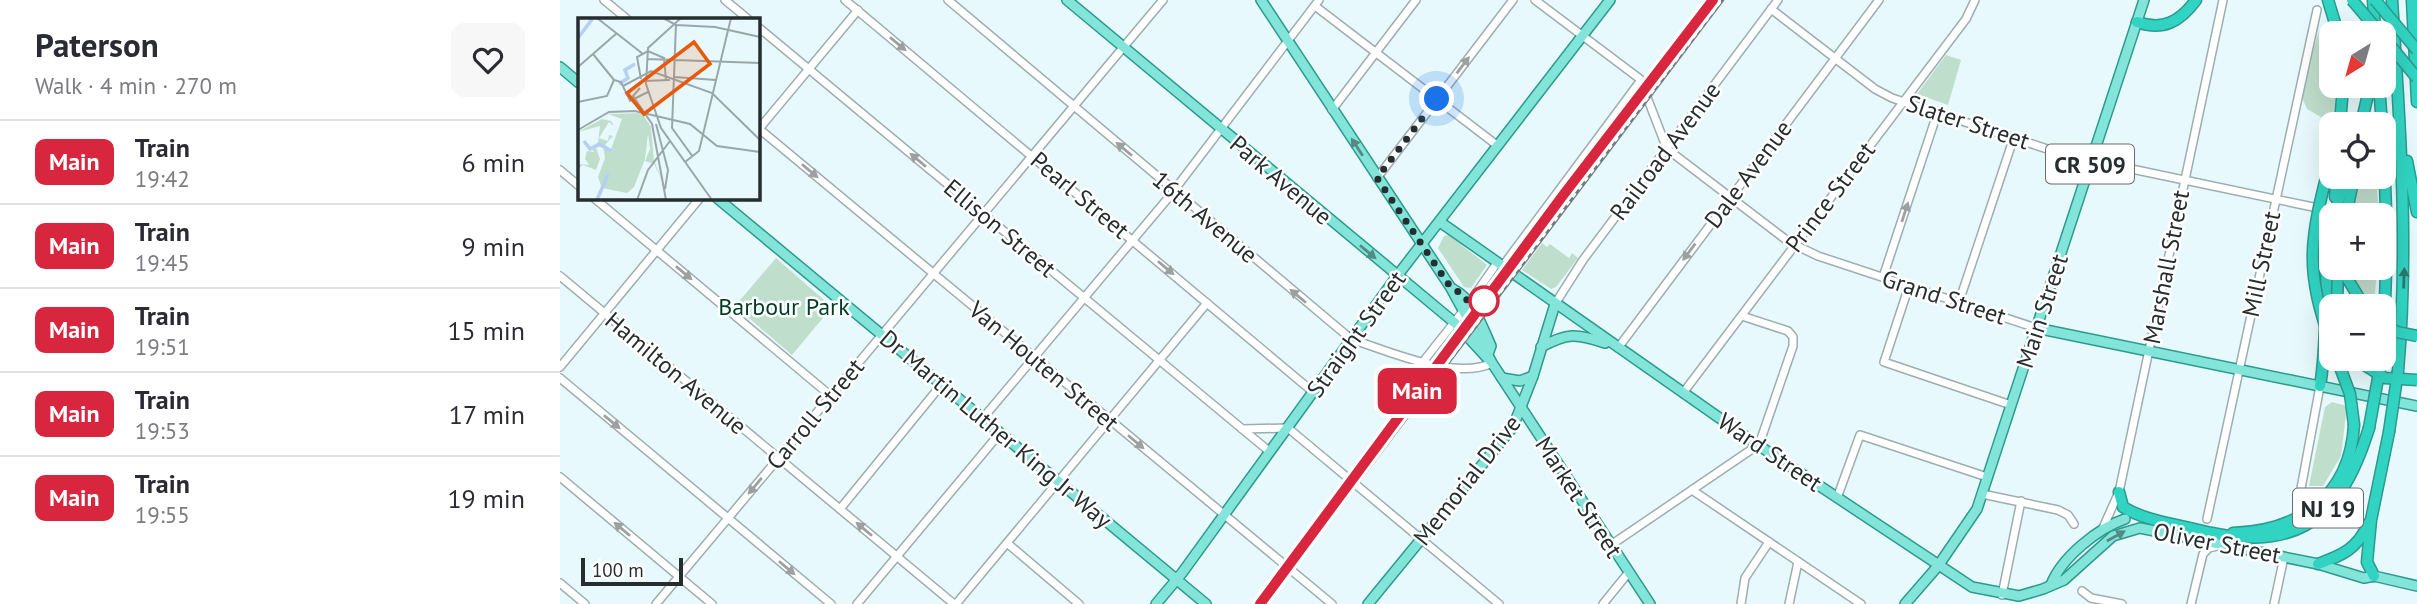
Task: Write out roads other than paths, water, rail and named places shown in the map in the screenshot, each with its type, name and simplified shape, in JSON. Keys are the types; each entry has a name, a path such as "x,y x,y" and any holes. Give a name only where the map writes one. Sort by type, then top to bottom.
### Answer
{"highway":[{"path":"2137,22 2152,27 2166,26 2185,14 2196,0"},
{"path":"2328,0 2334,21"},
{"path":"2352,0 2369,21"},
{"path":"2374,0 2377,21"},
{"path":"2374,0 2417,50"},
{"name":"NJ 19","path":"2318,564 2351,550 2362,538 2371,520 2398,371 2405,242 2392,0"},
{"path":"2412,0 2417,102"},
{"path":"2396,53 2417,78"},
{"path":"2400,130 2417,212"},
{"path":"2319,310 2311,261 2315,226 2324,189"},
{"path":"2385,189 2385,294"},
{"path":"2320,386 2325,351 2327,280"},
{"path":"2396,331 2417,336"},
{"path":"2211,534 2264,531 2292,521 2325,498 2342,473 2354,425 2350,394 2341,371"},
{"path":"2370,371 2385,378 2417,380"},
{"name":"NJ 19","path":"2125,519 2151,518 2211,534 2261,539 2285,534 2307,524 2340,494 2359,458 2369,429 2380,371"},
{"path":"2119,492 2123,506 2151,518"},
{"path":"2371,520 2367,565 2374,576"}],"main road":[{"name":"Park Avenue","path":"1067,0 1455,323 1490,358"},
{"name":"Market Street","path":"1262,0 1377,178 1451,288 1467,307 1490,358 1521,409 1650,604"},
{"name":"Straight Street","path":"1156,604 1288,428 1397,276 1610,0"},
{"name":"Main Street","path":"1905,604 1970,524 1982,494 2144,0"},
{"path":"560,67 578,82"},
{"name":"Dr Martin Luther King Jr Way","path":"719,200 1206,604"},
{"name":"Ward Street","path":"1440,222 1758,445 1972,587 2001,600 2051,585"},
{"name":"Memorial Drive","path":"1368,604 1507,435 1521,409 1555,304"},
{"name":"Grand Street","path":"2036,328 2417,406"},
{"path":"1541,347 1564,335 1577,335 1618,348"},
{"path":"1502,378 1520,381 1533,376"},
{"name":"Oliver Street","path":"2051,585 2056,571 2102,530 2125,519"},
{"name":"Oliver Street","path":"2051,585 2064,580 2113,536 2129,529 2145,528 2318,564 2360,577 2374,576 2417,586"}],"street":[{"path":"604,0 626,18"},
{"path":"725,0 747,18"},
{"name":"Pearl Street","path":"845,0 1313,392"},
{"name":"16th Avenue","path":"948,0 1351,339 1422,363 1478,368 1490,358"},
{"name":"Carroll Street","path":"656,604 1163,0"},
{"path":"1332,110 1416,0"},
{"path":"1377,178 1513,0"},
{"path":"1535,0 1641,80 1667,149"},
{"name":"Railroad Avenue","path":"1555,304 1583,260 1778,0"},
{"name":"Dale Avenue","path":"1618,348 1879,0"},
{"name":"Prince Street","path":"1683,393 1966,19 1975,0"},
{"name":"Marshall Street","path":"2102,530 2119,492 2222,0"},
{"path":"983,418 1174,191 1317,3 1498,146"},
{"name":"Slater Street","path":"1771,9 1875,89 1903,101 2090,163 2313,207"},
{"path":"760,127 858,10"},
{"name":"Mill Street","path":"2207,519 2317,10"},
{"name":"Ellison Street","path":"760,29 1270,452"},
{"path":"1422,363 1641,80"},
{"path":"1883,277 1938,111"},
{"name":"Van Houten Street","path":"760,131 1332,604"},
{"path":"1959,302 2014,137"},
{"name":"Grand Street","path":"1667,149 1794,245 2036,328"},
{"path":"560,170 578,185"},
{"path":"596,200 831,396"},
{"path":"560,367 698,200"},
{"name":"Hamilton Avenue","path":"560,276 955,604"},
{"path":"1909,286 1884,362 2011,405"},
{"path":"955,604 1207,303"},
{"path":"1611,545 1758,445 1793,346 1793,337 1788,331 1742,316"},
{"path":"560,378 831,604"},
{"path":"840,509 942,384"},
{"path":"2300,494 2320,386"},
{"path":"1241,429 1288,428 1499,604"},
{"path":"857,604 1000,433"},
{"path":"1837,498 1860,435 1987,477"},
{"path":"560,477 712,604"},
{"path":"1692,490 1861,604"},
{"path":"1982,494 2063,512 2074,524"},
{"path":"2001,600 2021,501"},
{"path":"1741,604 1745,578 1769,542"},
{"path":"1007,543 1079,604"},
{"path":"2191,604 2203,554 2209,548 2225,545"},
{"path":"2274,604 2284,557"},
{"path":"1789,604 1798,562"},
{"path":"1603,604 1629,572"},
{"path":"560,583 585,604"},
{"path":"2082,591 2091,598 2122,604"}],"railway":[{"path":"1265,604 1722,0"}],"train":[{"name":"Main","path":"1260,604 1564,194 1713,0"}],"park label":[{"name":"Barbour Park","path":"784,306"}]}
